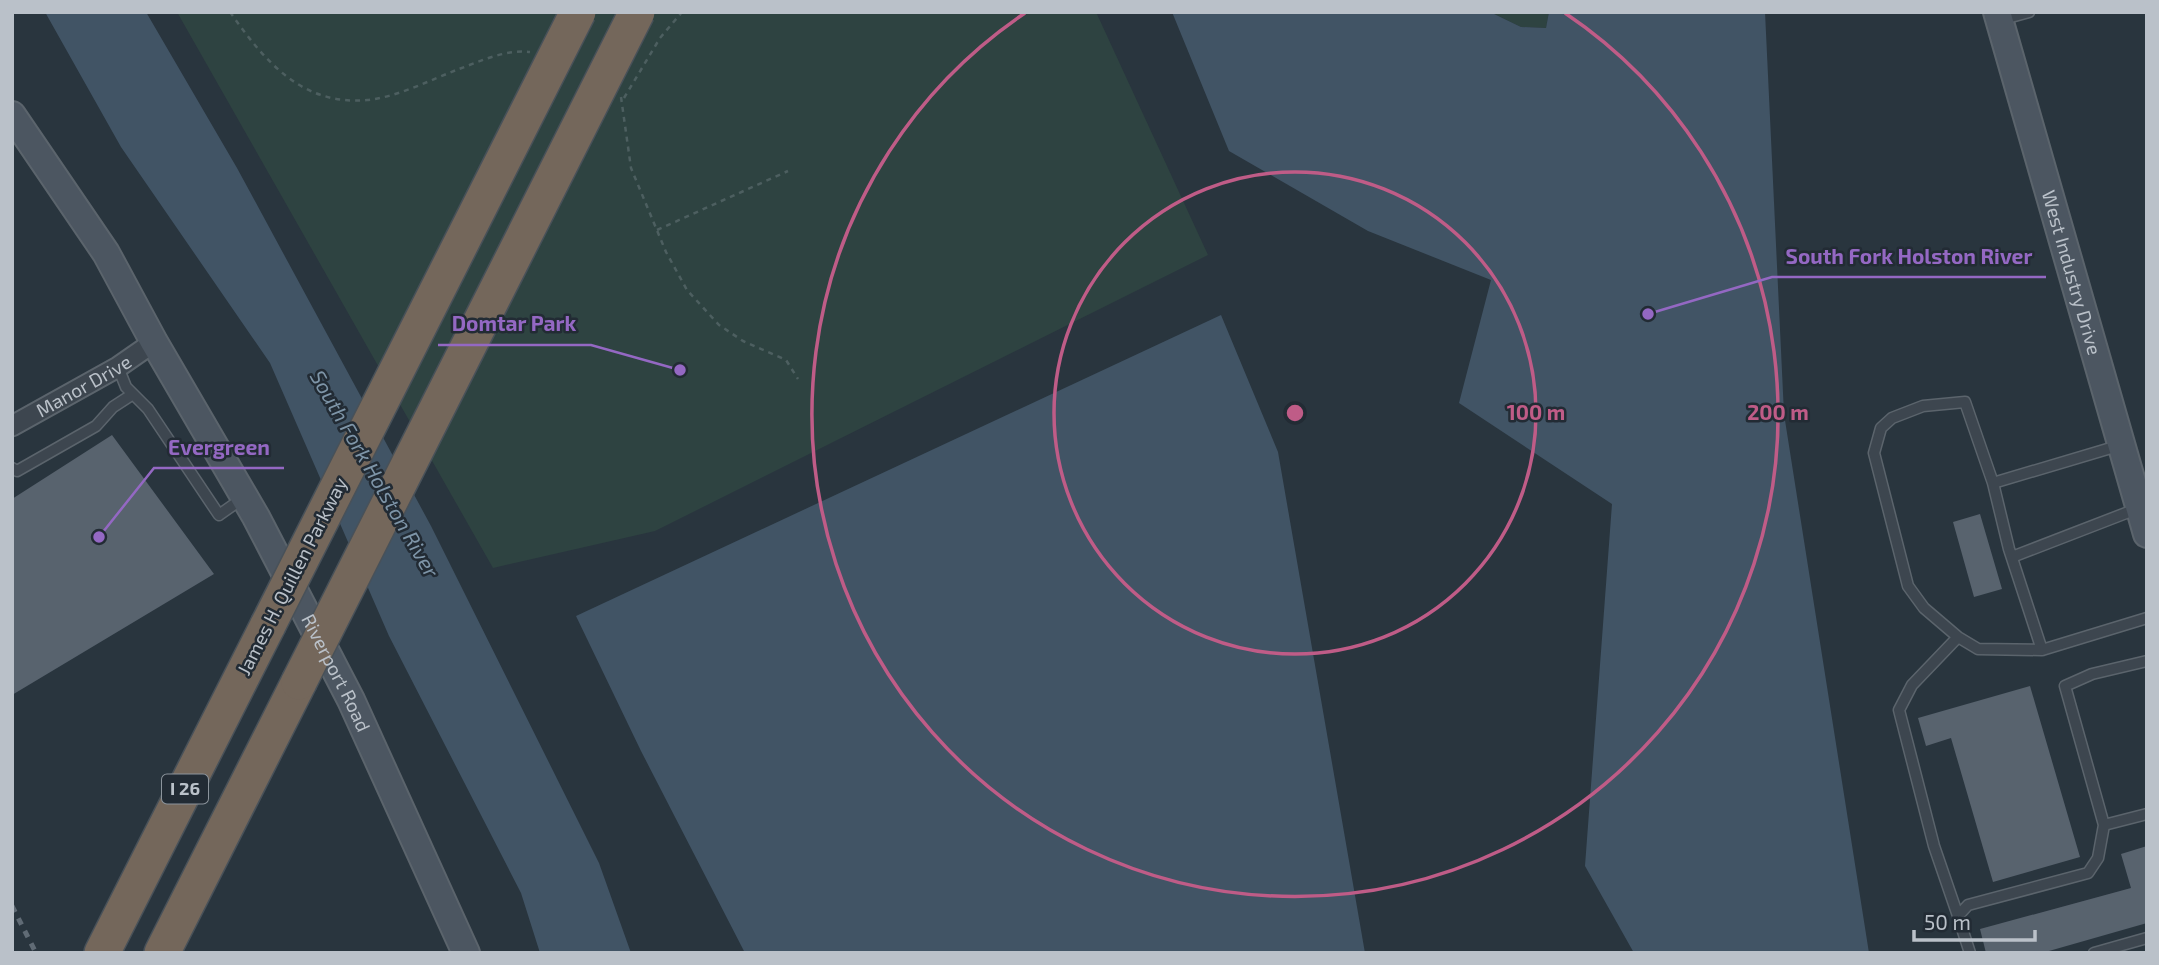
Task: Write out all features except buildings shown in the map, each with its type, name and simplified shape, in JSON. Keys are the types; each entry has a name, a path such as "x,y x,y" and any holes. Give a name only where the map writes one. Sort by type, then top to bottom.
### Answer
{"highway":[{"name":"James H. Quillen Parkway","path":"102,953 578,12"},
{"name":"I 26","path":"162,953 637,12"}],"main road":[{"name":"West Industry Drive","path":"1998,16 2147,534"},
{"name":"Riverport Road","path":"12,115 106,253 153,342 245,497 345,689 466,953"}],"street":[{"name":"Manor Drive","path":"12,426 118,368 153,342"}],"lane":[{"path":"1998,16 2029,12"},
{"path":"118,368 125,387 148,409 219,515 245,497"},
{"path":"15,470 96,426 113,407 133,394"},
{"path":"2042,650 2012,557 1993,483 1965,402 1923,406 1892,418 1881,428 1874,453 1908,586 1924,608 1958,637 1978,649 2042,650 2147,618"},
{"path":"1993,483 2121,445"},
{"path":"2012,557 2139,508"},
{"path":"1958,637 1912,685 1899,710 1934,846 1970,953"},
{"path":"1958,916 1968,905 2088,873 2098,859 2104,825 2065,686 2092,674 2147,661"},
{"path":"2104,825 2147,814"},
{"path":"2094,953 2147,938"}],"path":[{"path":"624,98 660,38 682,12"},
{"path":"657,230 788,171"}],"green space":[{"path":"177,12 1096,12 1208,255 655,531 493,568"},
{"path":"1490,12 1549,12 1546,28 1521,27"}],"water":[{"path":"45,12 146,12 237,168 431,526 599,863 631,953 540,953 521,893 389,636 270,363 121,147"},
{"path":"1172,12 1490,12 1521,27 1546,28 1549,12 1765,12 1784,414 1869,953 1634,953 1585,866 1612,504 1459,403 1491,280 1368,231 1229,151"},
{"path":"1221,315 1278,452 1365,953 745,953 641,751 576,616"}],"railway":[{"path":"12,906 36,953"}],"place":[{"name":"South Fork Holston River","path":"1648,314"},
{"name":"Domtar Park","path":"680,370"},
{"name":"Evergreen","path":"99,537"}]}
